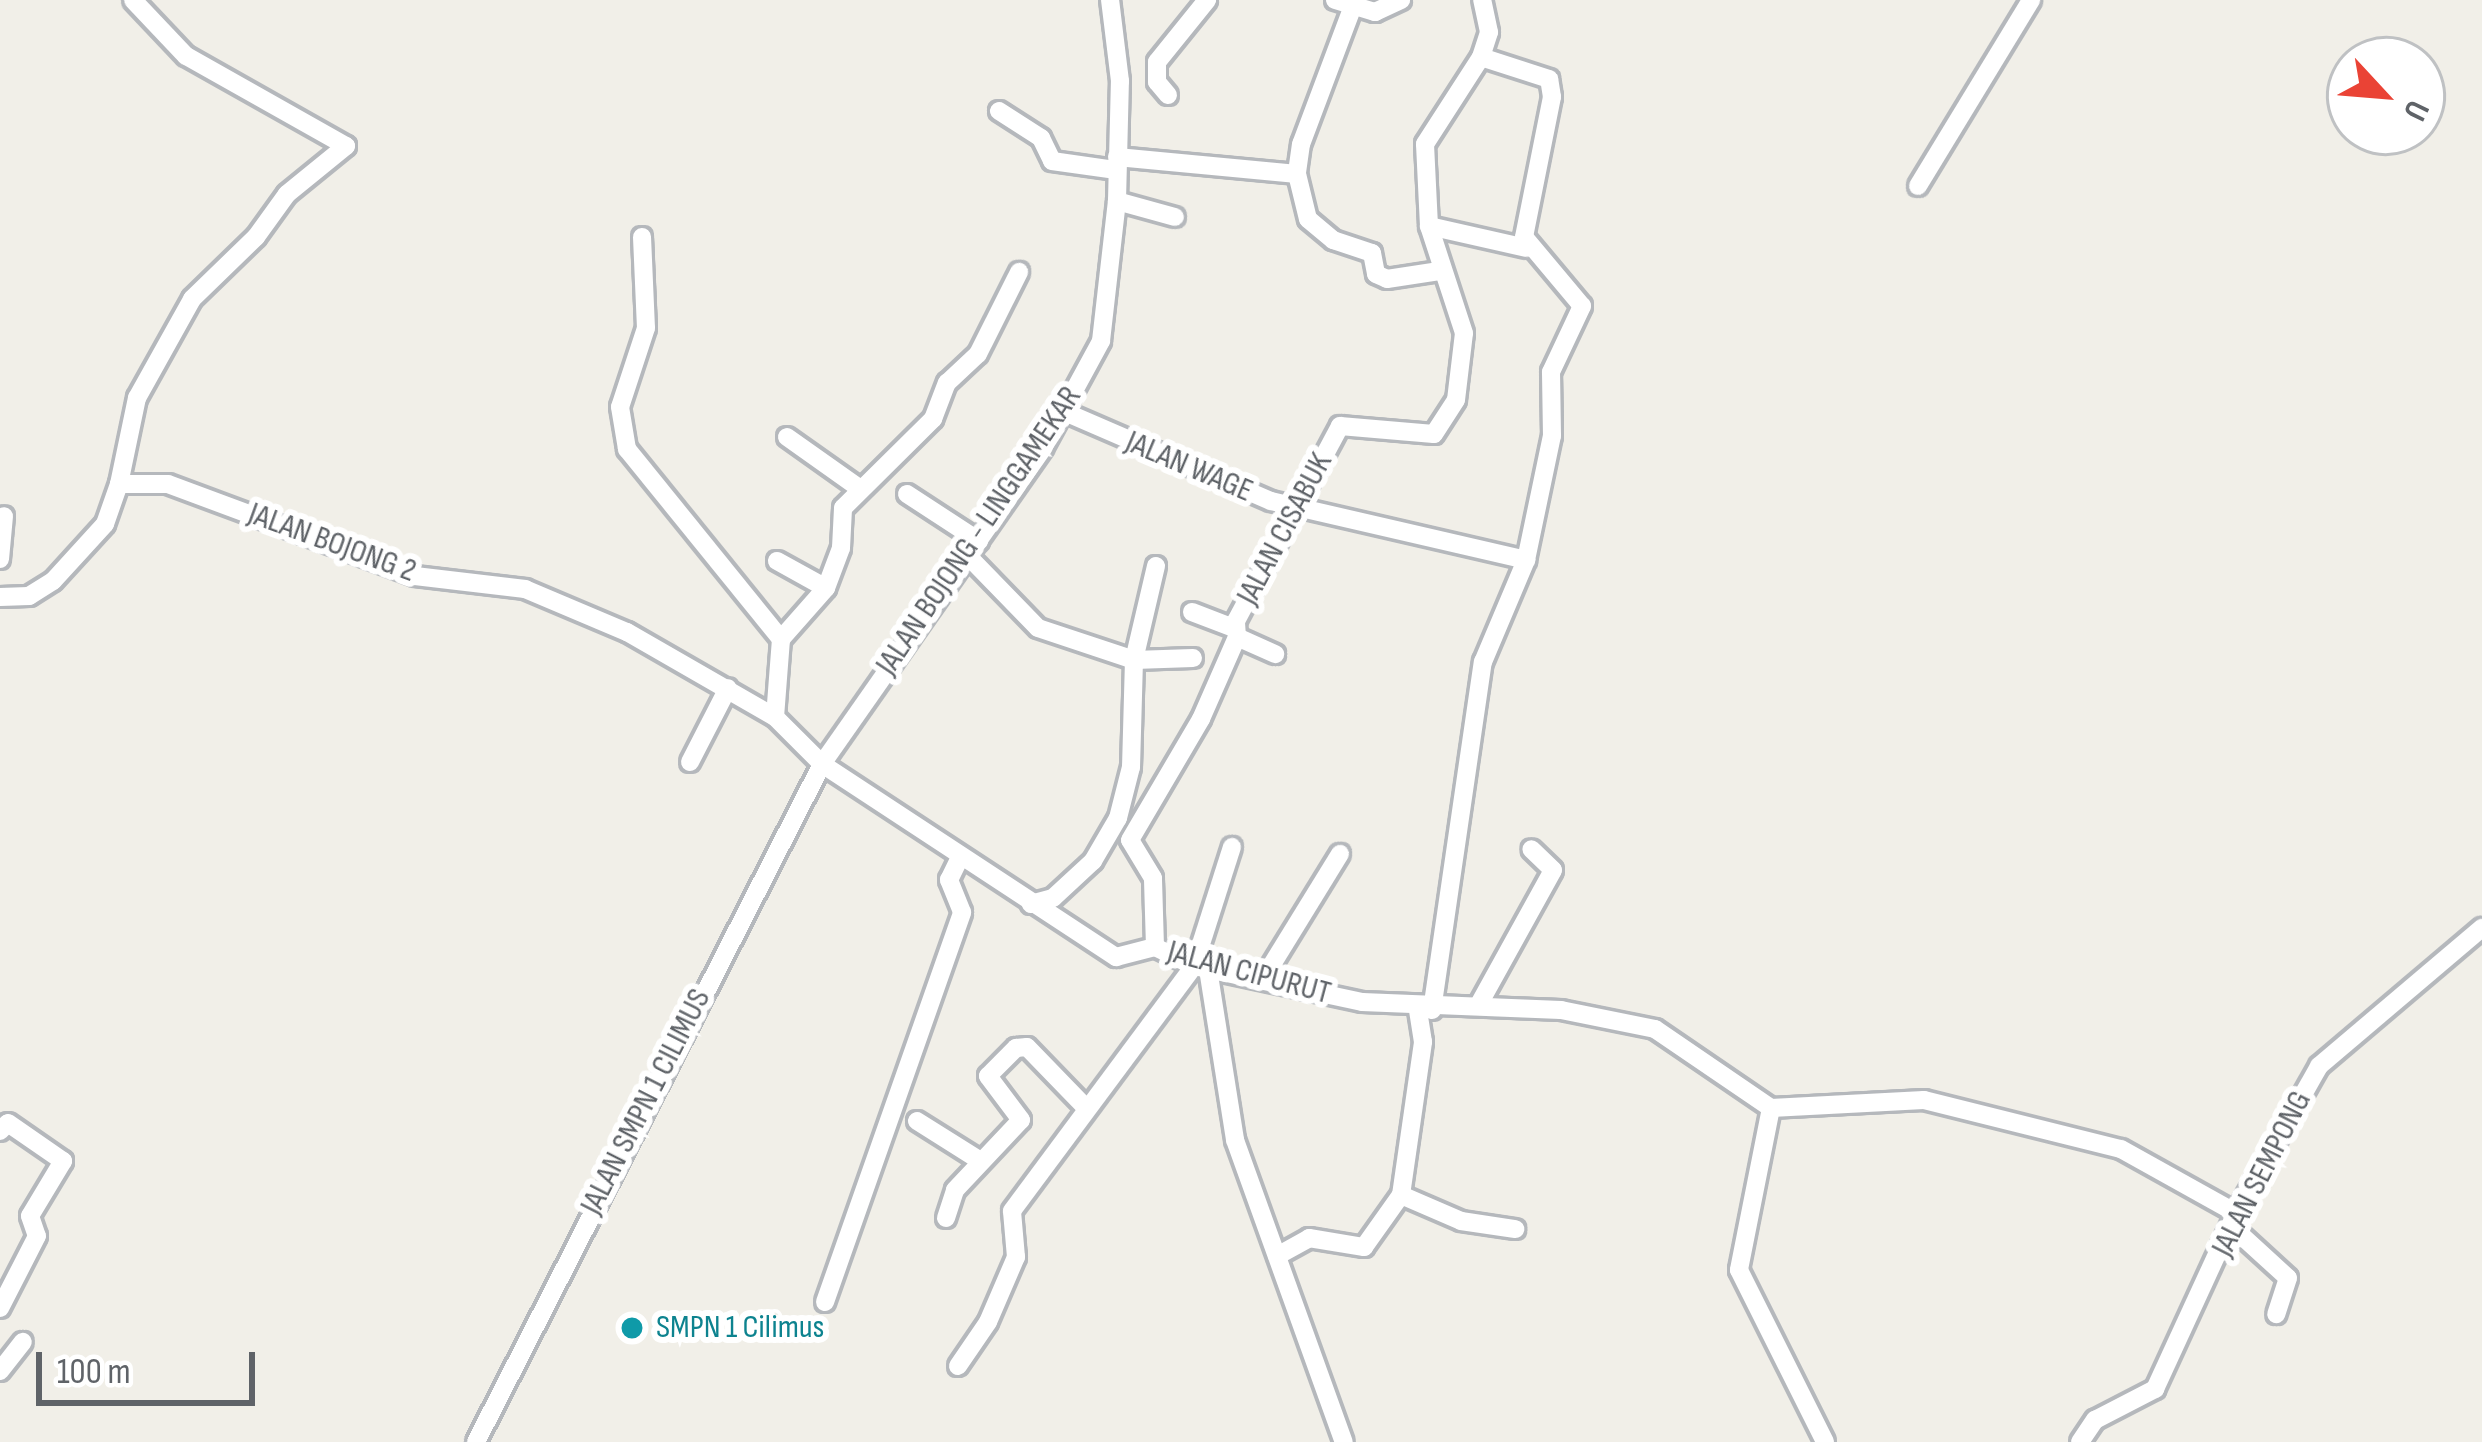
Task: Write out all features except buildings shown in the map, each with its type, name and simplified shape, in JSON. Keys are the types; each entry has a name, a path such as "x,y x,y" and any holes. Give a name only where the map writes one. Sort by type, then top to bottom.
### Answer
{"street":[{"path":"0,597 29,596 53,581 105,524 119,484 137,398 192,299 256,237 287,194 346,146 186,56 134,0"},
{"name":"JALAN BOJONG - LINGGAMEKAR","path":"822,764 1065,412 1104,332 1117,201 1120,81 1110,0"},
{"path":"1168,95 1157,82 1157,62 1207,0"},
{"path":"1401,0 1381,11 1344,3 1297,174 1312,228 1372,253 1376,274 1403,279 1438,271"},
{"path":"1482,0 1489,32 1481,57 1528,68 1552,87 1527,248"},
{"path":"1918,186 2031,0"},
{"name":"JALAN CISABUK","path":"1155,947 1153,878 1130,840 1343,423 1401,436 1434,434 1446,424 1466,356 1438,271 1429,226 1425,145 1481,57"},
{"path":"999,111 1040,138 1052,161 1297,174"},
{"path":"1117,201 1175,217"},
{"path":"1277,1256 1309,1238 1364,1247 1401,1195 1425,1010 1484,662 1526,560 1558,350 1582,306 1527,248 1429,226"},
{"path":"642,237 646,328 620,407 627,449 781,639"},
{"path":"775,717 781,639 826,588 841,548 840,515 859,488 933,419 947,383 978,355 1019,272"},
{"name":"JALAN WAGE","path":"1065,412 1271,501 1302,502 1526,560"},
{"path":"787,437 859,488"},
{"name":"JALAN BOJONG 2","path":"119,484 143,478 168,484 407,573 556,600 728,688 775,717 822,764"},
{"path":"907,494 973,549 1038,628 1134,660 1193,658"},
{"path":"0,559 4,516"},
{"path":"778,561 826,588"},
{"path":"1031,904 1053,898 1094,861 1129,792 1134,660 1156,566"},
{"path":"1192,612 1275,654"},
{"path":"690,762 728,688"},
{"name":"JALAN CIPURUT","path":"822,764 1116,957 1155,947 1201,967 1425,1010 1478,1006 1620,1018 1655,1030 1742,1082 1771,1108"},
{"name":"JALAN SMPN 1 CILIMUS","path":"476,1442 822,764"},
{"path":"958,1366 988,1322 1016,1257 1012,1211 1201,967 1232,847"},
{"path":"1478,1006 1553,870 1531,849"},
{"path":"1263,980 1340,854"},
{"path":"825,1302 962,912 949,880 960,857"},
{"name":"JALAN SEMPONG","path":"2080,1442 2095,1420 2156,1389 2234,1220 2319,1066 2482,928"},
{"path":"1201,967 1234,1140 1344,1442"},
{"path":"946,1218 979,1160 1021,1120 988,1076 1016,1048 1027,1047 1087,1109"},
{"path":"1825,1442 1739,1270 1771,1108 1915,1098 2121,1149 2234,1220 2288,1278 2276,1314"},
{"path":"917,1121 979,1160"},
{"path":"0,1131 8,1123 63,1161 30,1216 37,1236 0,1308"},
{"path":"1401,1195 1461,1221 1515,1229"},
{"path":"0,1371 23,1342"}],"place":[{"name":"SMPN 1 Cilimus","path":"632,1328"}]}
